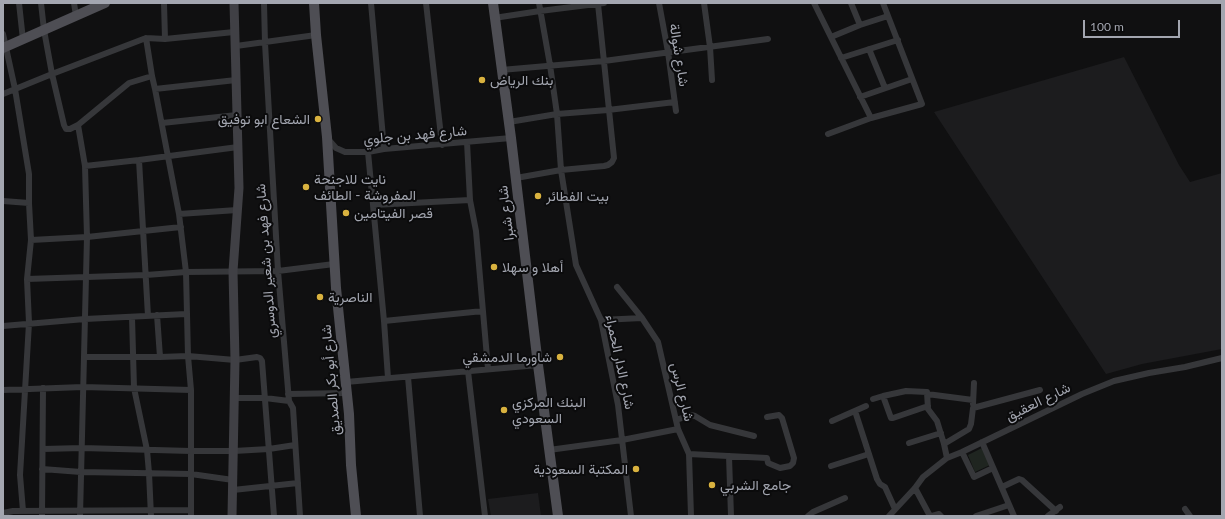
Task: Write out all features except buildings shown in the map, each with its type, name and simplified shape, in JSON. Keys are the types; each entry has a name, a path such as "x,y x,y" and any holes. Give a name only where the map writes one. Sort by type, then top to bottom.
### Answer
{"main road":[{"path":"4,47 23,40 104,3"},
{"name":"شارع أبو بكر الصديق","path":"314,3 327,137 334,264 347,393 356,516"},
{"name":"شارع شبرا","path":"493,3 558,516"}],"street":[{"path":"19,3 23,40"},
{"path":"41,3 52,74 66,128 70,129 78,125 129,82 152,76"},
{"path":"74,3 76,16"},
{"path":"164,3 165,39"},
{"path":"232,516 235,398 233,271 239,188 234,3"},
{"name":"شارع فهد بن شعير الدوسري","path":"264,3 278,271 288,394 289,401 293,408 300,516"},
{"path":"372,3 384,149"},
{"path":"426,3 442,145"},
{"name":"شارع الدار الحمراء","path":"538,3 550,65 557,114 561,170 576,265 601,320 618,405 631,516"},
{"path":"494,18 601,3 608,110 614,158 612,162 604,166 561,170 516,178"},
{"name":"شارع شوالة","path":"659,3 668,52 676,111"},
{"path":"704,3 710,47 712,80"},
{"path":"814,3 871,118"},
{"path":"852,3 860,25"},
{"path":"828,134 871,118 922,104 883,3"},
{"path":"830,37 888,16"},
{"path":"3,94 146,38 165,39 234,32"},
{"path":"3,34 4,47 15,89 29,174 31,240 27,279 29,323 20,475 23,511"},
{"path":"236,46 316,35"},
{"path":"3,513 13,510 42,513 191,513 191,390 186,314 186,272 179,214 146,38"},
{"path":"501,70 604,61 768,39"},
{"path":"840,58 898,40"},
{"path":"869,49 885,88"},
{"path":"860,97 912,79"},
{"path":"155,89 236,80"},
{"path":"509,122 557,114 608,110 674,102"},
{"path":"162,123 237,115"},
{"path":"78,125 84,166 87,237 80,513"},
{"name":"شارع فهد بن جلوي","path":"327,137 336,148 345,152 368,152 384,149 511,138"},
{"path":"466,142 470,200 476,231 488,370"},
{"path":"84,166 238,147"},
{"path":"368,152 388,378"},
{"path":"139,160 148,316"},
{"path":"373,204 470,200"},
{"path":"3,201 29,203"},
{"path":"179,214 237,210"},
{"path":"31,240 87,237 181,227"},
{"path":"27,279 146,275 186,272 278,271 334,264"},
{"name":"شارع الرس","path":"616,287 642,318 658,342 678,429 689,454 691,516"},
{"path":"384,320 483,310"},
{"path":"3,326 85,319 186,314"},
{"path":"157,315 160,357"},
{"path":"132,316 134,388 147,450 150,513"},
{"path":"601,320 642,318"},
{"path":"84,357 188,356 235,360 256,357 260,358 262,361 274,516"},
{"name":"شارع العقيق","path":"889,516 923,477 947,458 1082,394 1114,381 1222,358"},
{"path":"346,382 538,365"},
{"path":"468,371 485,516"},
{"path":"408,376 420,516"},
{"path":"944,444 969,429 973,408 974,383"},
{"path":"3,390 83,387 191,390"},
{"path":"42,513 43,388"},
{"path":"973,408 1040,390"},
{"path":"873,400 883,396 906,391 925,391 928,394 973,400"},
{"path":"288,394 347,393"},
{"path":"928,394 929,412 935,417 941,433 947,458"},
{"path":"883,396 892,418 928,406"},
{"path":"235,398 265,398 289,401"},
{"path":"832,421 866,406"},
{"path":"855,411 877,479 880,484 886,487 895,509"},
{"path":"676,420 691,415 710,425 754,436"},
{"path":"689,454 767,458 768,463 780,468 790,466 793,463 794,458 782,418 780,415 767,417"},
{"path":"549,450 622,440 678,429"},
{"path":"909,443 941,433"},
{"path":"982,442 1014,516"},
{"path":"43,449 82,448 234,451 269,449 295,445"},
{"path":"962,452 974,477 993,468"},
{"path":"831,466 869,454"},
{"path":"729,456 731,516"},
{"path":"42,469 82,472 191,474 233,485 298,483"},
{"path":"1002,487 1019,479 1022,480 1058,509 1048,516"},
{"path":"915,488 931,516 940,515"},
{"path":"808,516 813,512 845,498"},
{"path":"976,516 1010,505"},
{"path":"1185,509 1190,516"}],"shaded area":[{"path":"1124,57 1179,165 1190,182 1222,173 1222,349 1142,364 1106,374 934,112"},
{"path":"982,448 990,465 975,472 968,455"},
{"path":"538,493 541,516 491,516 488,499"}],"place":[{"name":"بنك الرياض","path":"482,80"},
{"name":"الشعاع ابو توفيق","path":"318,119"},
{"name":"نايت للاجنحة المفروشة - الطائف","path":"306,187"},
{"name":"بيت الفطائر","path":"538,196"},
{"name":"قصر الفيتامين","path":"346,213"},
{"name":"أهلا و سهلا","path":"494,267"},
{"name":"الناصرية","path":"320,297"},
{"name":"شاورما الدمشقي","path":"560,357"},
{"name":"البنك المركزي السعودي","path":"504,410"},
{"name":"المكتبة السعودية","path":"636,469"},
{"name":"جامع الشربي","path":"712,485"}]}
